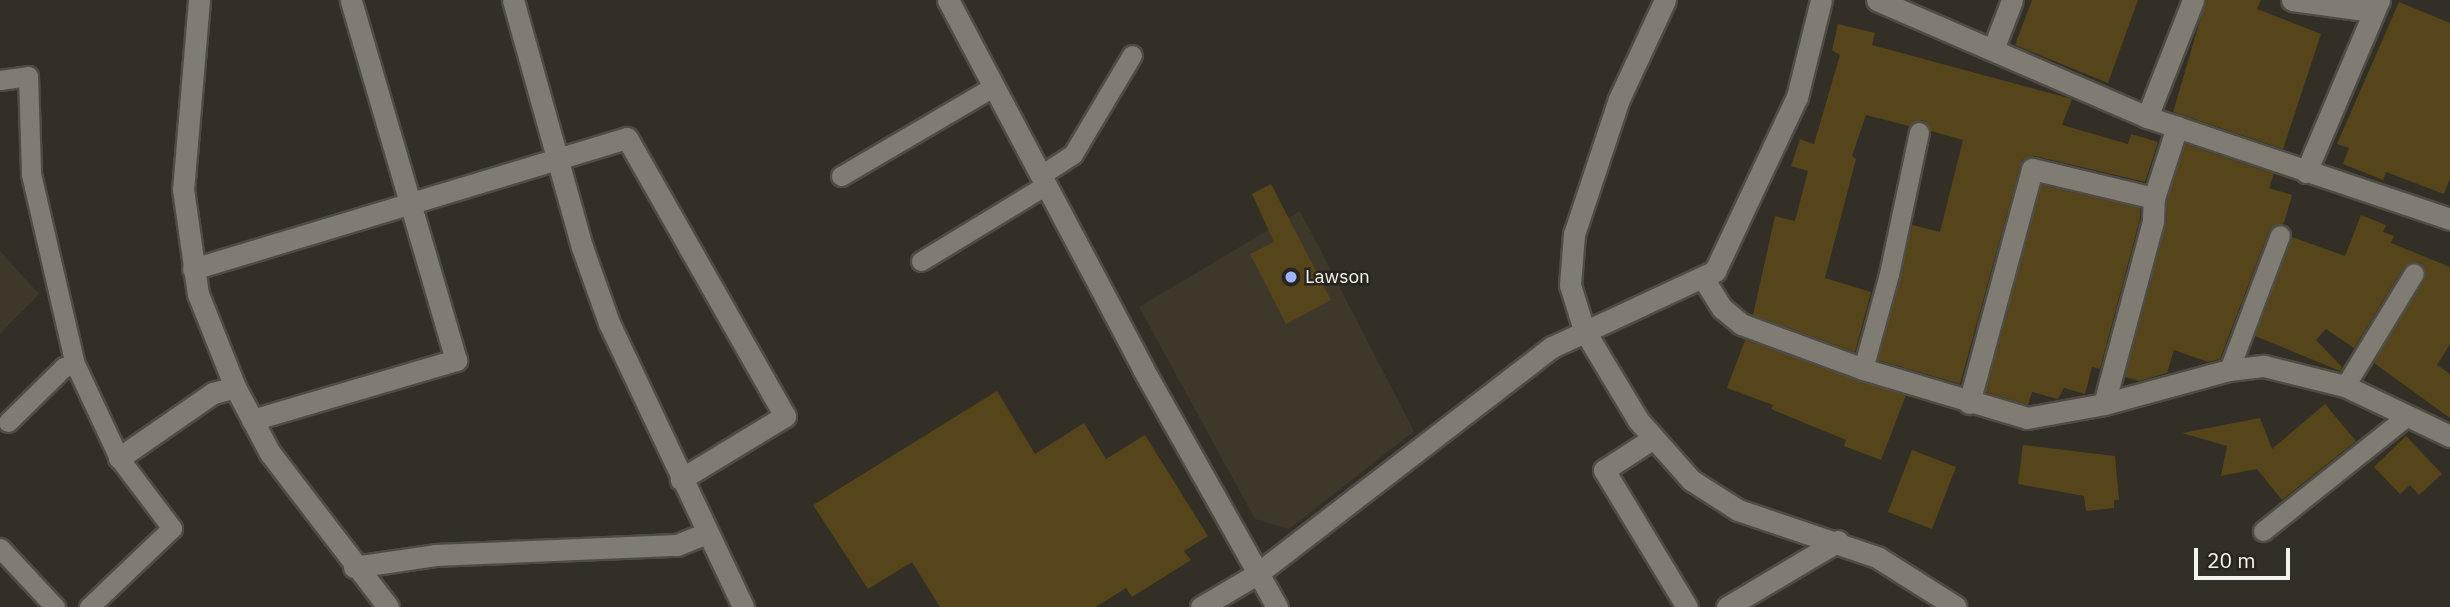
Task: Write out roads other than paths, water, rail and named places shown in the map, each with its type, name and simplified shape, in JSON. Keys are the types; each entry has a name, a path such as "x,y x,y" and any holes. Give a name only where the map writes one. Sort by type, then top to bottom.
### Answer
{"street":[{"path":"199,0 183,189 198,294 235,387 270,453 354,567 388,607"},
{"path":"252,420 456,360 351,0"},
{"path":"513,0 558,161 608,323 740,606"},
{"path":"948,0 1043,180 1277,607"},
{"path":"1665,0 1619,99 1574,234 1570,285 1584,330 1652,439 1691,480 1725,503 1877,557 1956,607"},
{"path":"1201,607 1257,574 1552,347 1715,271 1797,97 1821,0"},
{"path":"1877,0 1994,47 2147,117 2450,219"},
{"path":"1994,47 2011,0"},
{"path":"2147,117 2193,0"},
{"path":"2292,0 2376,6 2306,172"},
{"path":"2104,404 2153,221 2154,198 2177,127"},
{"path":"193,269 627,138 785,416 681,479"},
{"path":"1969,403 2032,169 2154,198"},
{"path":"1703,278 1722,308 1741,324 1863,369 1969,403 2027,418 2104,404 2229,370 2264,366 2345,386 2449,434"},
{"path":"119,458 213,393 235,387"},
{"path":"1652,439 1604,470 1687,607"},
{"path":"354,567 435,555 677,545 707,533"},
{"path":"1727,607 1838,541"}],"lane":[{"path":"920,261 1043,180 1073,154 1132,54"},
{"path":"0,80 29,76 31,174 75,364 119,458 172,528 89,607"},
{"path":"841,176 993,87"},
{"path":"1863,369 1889,274 1919,132"},
{"path":"2229,370 2280,235"},
{"path":"2345,386 2414,273"},
{"path":"8,422 64,368 75,364"},
{"path":"2263,531 2407,416"},
{"path":"0,548 55,607"}],"place":[{"name":"Lawson","path":"1291,277"}]}
